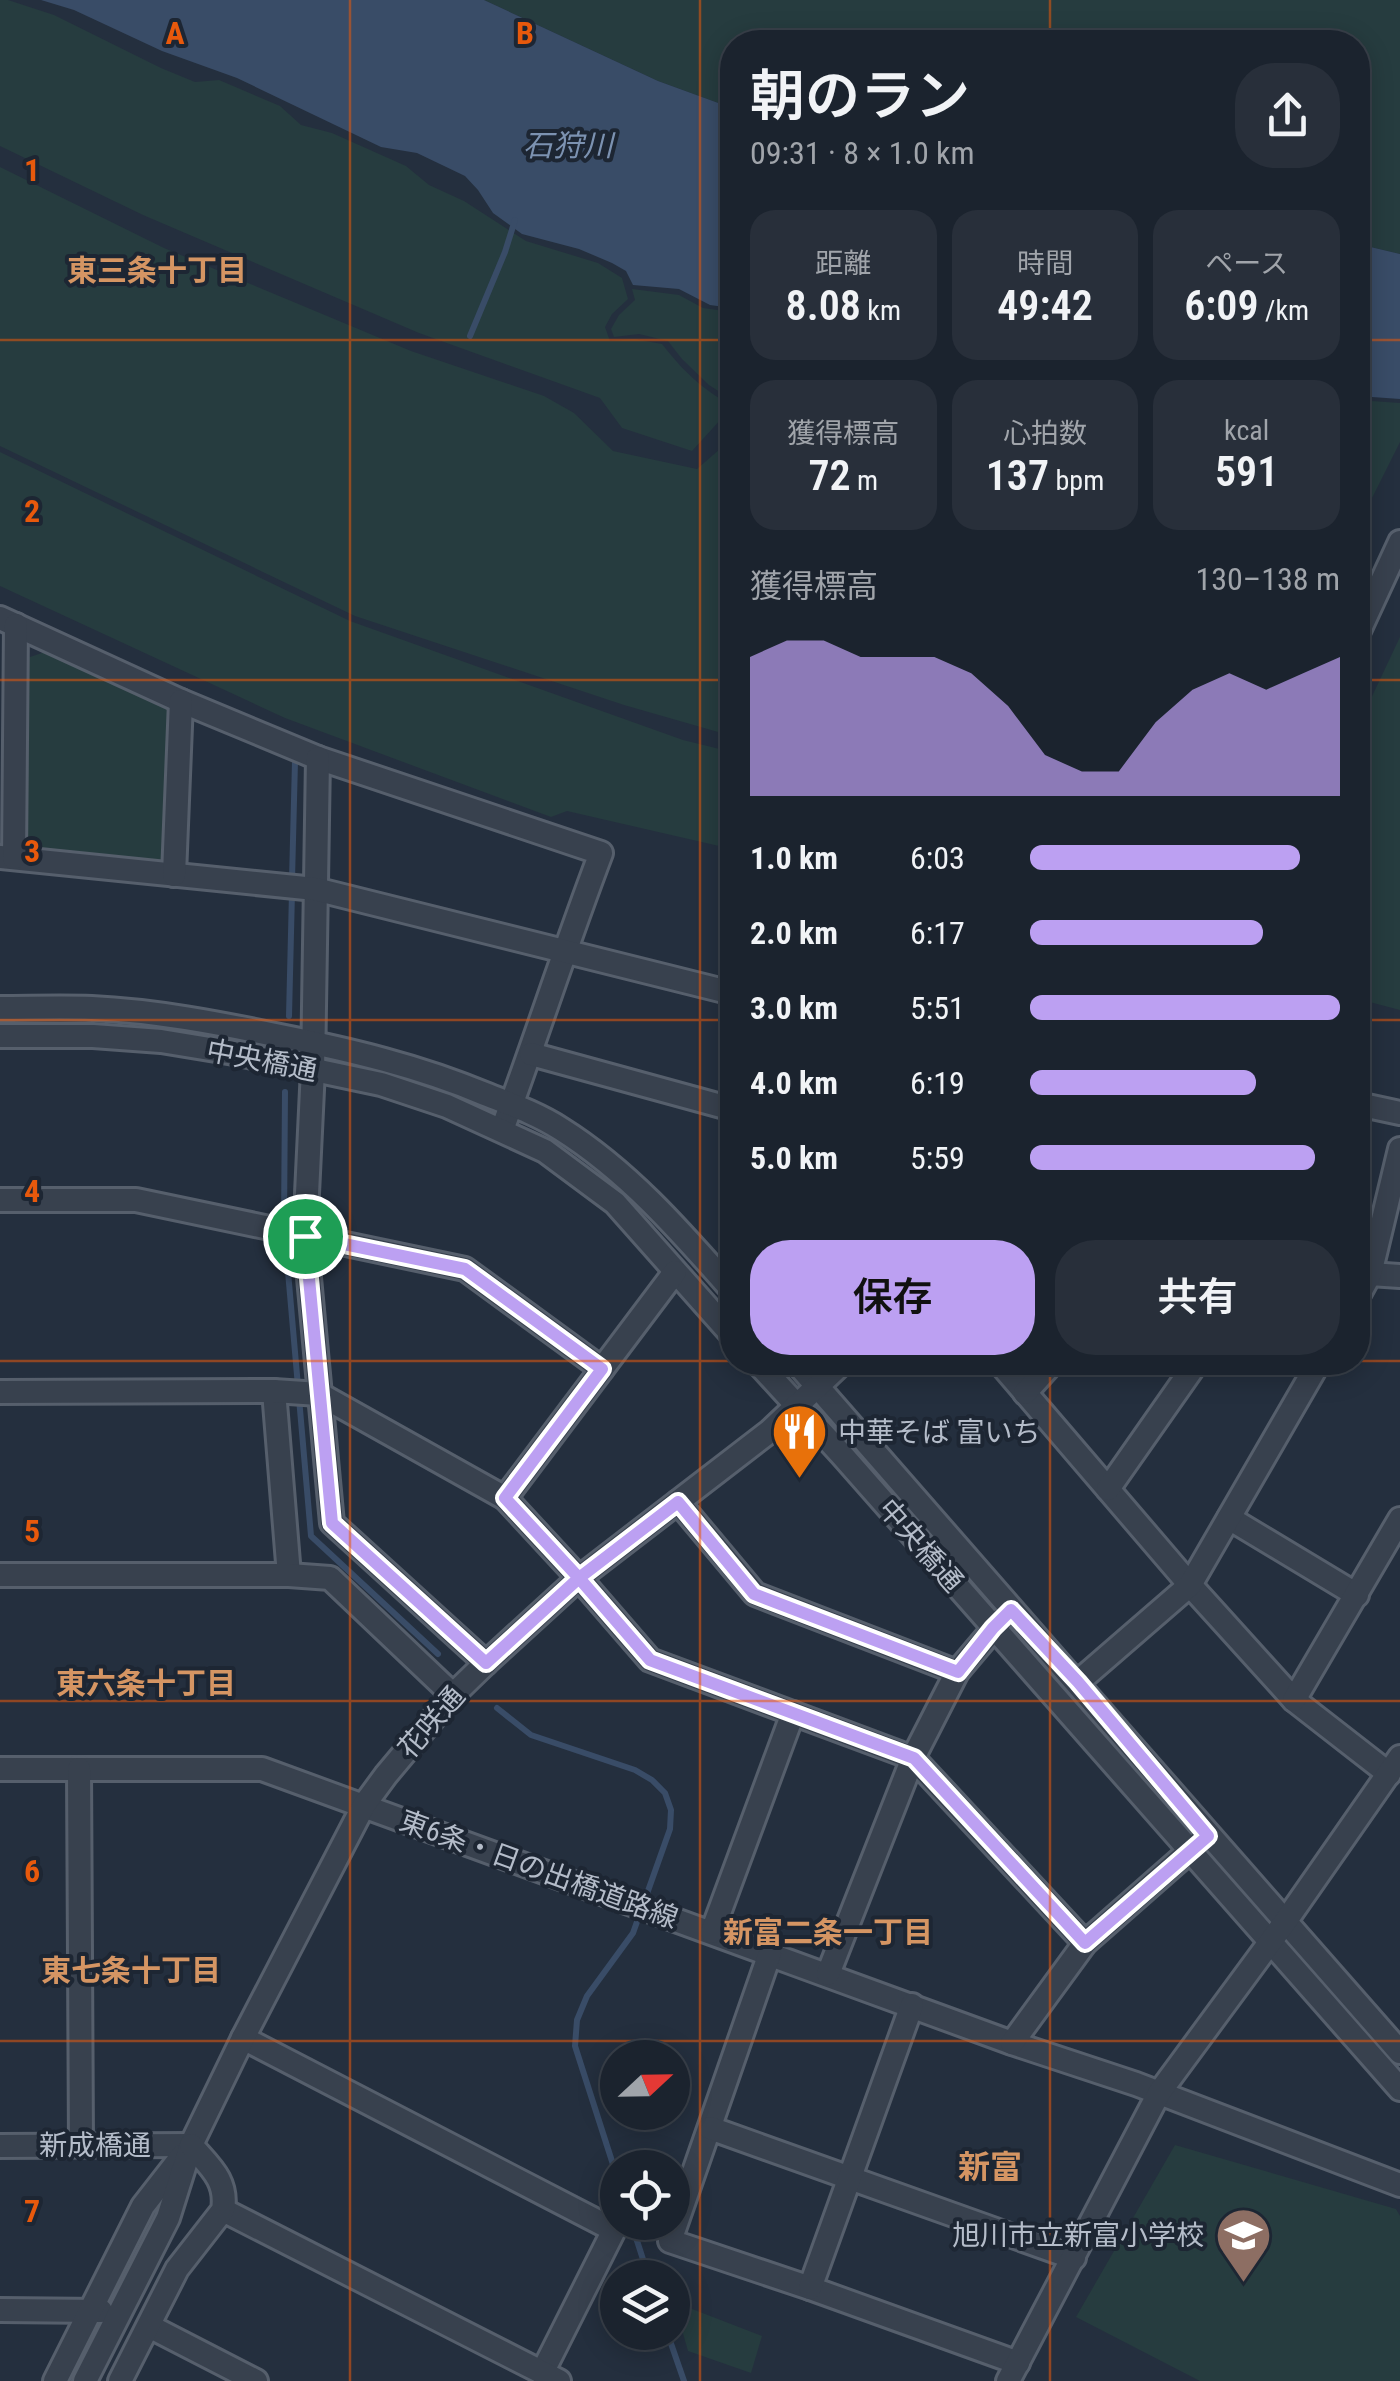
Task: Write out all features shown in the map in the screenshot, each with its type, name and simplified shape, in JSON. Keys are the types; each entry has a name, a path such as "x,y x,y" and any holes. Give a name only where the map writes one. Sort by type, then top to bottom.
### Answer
{"street":[{"path":"1370,607 1400,542"},
{"path":"502,1130 531,1054 564,952 601,853 318,758 181,701 8,621 7,858 299,888 564,952 720,990"},
{"path":"174,875 181,701"},
{"path":"288,1575 296,1393 290,1231 313,1069 299,888 318,758"},
{"name":"中央橋通","path":"0,1008 149,1012 313,1042 440,1075 560,1128 616,1169 720,1276"},
{"name":"中央橋通","path":"0,1036 93,1036 161,1042 382,1084 448,1106 545,1151 615,1203 720,1322"},
{"path":"531,1054 720,1107"},
{"path":"1370,1107 1400,1113"},
{"path":"1370,1250 1400,1149"},
{"path":"0,1200 136,1200 465,1269 602,1369"},
{"path":"1370,1271 1400,1276"},
{"path":"505,1498 675,1272"},
{"name":"中央橋通","path":"770,1375 1400,2089"},
{"name":"中央橋通","path":"807,1375 1400,2052"},
{"name":"花咲通","path":"86,2381 168,2218 191,2145 243,2038 364,1806 386,1775 453,1695 579,1578 770,1431 829,1375"},
{"path":"770,1953 670,2241 810,2288 1013,2372 1160,2093 1393,1777 1294,1700 1010,1375"},
{"path":"1025,1393 1041,1375"},
{"path":"1108,1489 1188,1375"},
{"path":"1078,1682 1190,1585 1312,1375"},
{"path":"0,1392 296,1393 505,1498 650,1660 914,1758 1085,1943"},
{"path":"296,1393 332,1523 486,1663"},
{"path":"678,1502 754,1594 958,1672"},
{"path":"1229,1518 1357,1595"},
{"path":"1294,1700 1400,1519"},
{"path":"0,1575 330,1578 453,1695"},
{"path":"828,1974 914,1758 958,1672 1011,1610"},
{"path":"712,1932 793,1712"},
{"path":"79,1768 81,2146"},
{"name":"東6条・日の出橋道路線","path":"0,1770 262,1769 1012,2043 1160,2093 1400,2185"},
{"path":"1012,2043 1085,1943 1208,1836"},
{"path":"810,2288 912,2005"},
{"path":"223,2210 551,2377 614,2230 243,2038"},
{"path":"710,2128 1074,2258"},
{"path":"120,2381 177,2269 223,2210 222,2182 191,2145"},
{"name":"花咲通","path":"55,2381 143,2206 191,2145"},
{"name":"新成橋通","path":"0,2146 191,2145"},
{"path":"0,2310 90,2309 122,2313"},
{"path":"150,2326 256,2381"}],"green space":[{"path":"0,0 8,0 54,15 195,82 219,80 280,106 301,125 332,133 406,166 429,185 464,201 526,241 598,263 622,278 628,299 605,327 610,341 634,339 662,344 694,379 720,398 720,420 692,451 622,428 600,398 419,333 143,215 0,146"},
{"path":"484,0 1400,0 1400,254 1370,247 1370,30 720,30 720,104 658,81"},
{"path":"0,167 164,248 411,351 544,396 574,413 613,451 697,469 720,449 720,733 355,616 0,446"},
{"path":"632,289 679,295 703,308 720,310 720,392 682,359 668,341 639,334 614,337 611,329 635,300"},
{"path":"1370,401 1400,403 1400,442 1370,502"},
{"path":"0,452 350,621 683,740 720,749 720,846 567,811 551,817 285,718 0,586"},
{"path":"1400,637 1400,1010 1370,1002 1370,701"},
{"path":"48,651 171,711 163,864 26,846 24,659"},
{"name":"旭川市立新富小学校","path":"1175,2145 1396,2209 1400,2216 1400,2381 1200,2381 1076,2317"},
{"path":"690,2308 762,2336 751,2373 688,2351"}],"water":[{"name":"石狩川","path":"41,0 484,0 658,81 720,104 720,306 679,289 633,285 626,271 612,263 579,249 522,234 493,213 465,176 417,153 381,147 237,78 162,51 74,10"},
{"path":"1370,247 1400,254 1400,399 1370,397"}],"waterway":[{"path":"470,336 515,220"},
{"path":"292,880 295,761"},
{"path":"289,1016 292,892"},
{"path":"284,1224 285,1092"},
{"path":"285,1237 311,1536 438,1654"},
{"path":"497,1708 531,1735 635,1770 665,1793 671,1810 670,1829 633,1933 587,1996 577,2020 575,2046 608,2150"},
{"path":"637,2240 643,2260"},
{"path":"673,2350 684,2381"}],"place":[{"name":"中華そば 富いち","path":"799,1481"},
{"name":"旭川市立新富小学校","path":"1243,2284"}],"district":[{"name":"東三条十丁目","path":"157,271"},
{"name":"東六条十丁目","path":"146,1684"},
{"name":"新富二条一丁目","path":"828,1933"},
{"name":"東七条十丁目","path":"131,1971"},
{"name":"新富","path":"990,2167"}],"route":[{"path":"305,1236 332,1523 486,1663 579,1578 650,1660 914,1758 1085,1943 1208,1836 1078,1682 1011,1610 958,1672 754,1594 678,1502 579,1578 505,1498 602,1369 465,1269 305,1236"}]}
